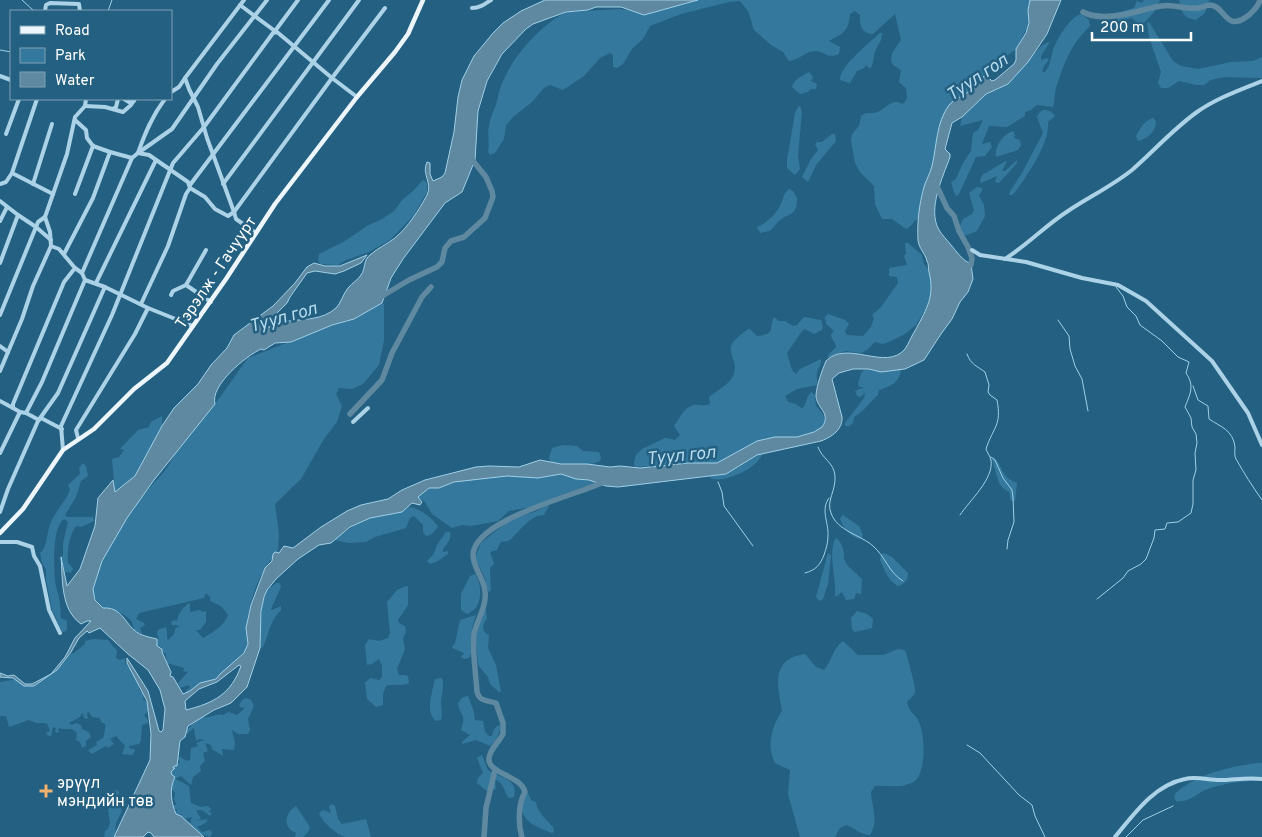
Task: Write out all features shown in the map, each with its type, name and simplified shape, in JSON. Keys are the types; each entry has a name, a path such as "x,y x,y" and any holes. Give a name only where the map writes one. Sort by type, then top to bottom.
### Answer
{"main road":[{"name":"Тэрэлж - Гачуурт","path":"0,533 23,509 64,450 78,438 94,429 134,389 163,368 211,302 256,233 306,163 408,34 423,0"}],"street":[{"path":"172,92 180,87 244,0"},
{"path":"82,273 132,158 172,129 217,64 267,0"},
{"path":"64,450 61,426 112,315 173,163 204,127 298,0"},
{"path":"141,304 168,246 190,187 206,166 212,153 329,0"},
{"path":"223,184 359,0"},
{"path":"472,8 476,8 491,0"},
{"path":"45,10 46,5 50,3 81,2"},
{"path":"240,5 294,45 357,97"},
{"path":"138,153 149,155 175,175 183,178 190,187 205,197 215,209 229,216 234,212 385,8"},
{"path":"186,78 198,107 212,153 236,219 256,233"},
{"path":"1004,260 1067,211 1100,192 1132,169 1165,138 1198,111 1232,93 1262,81"},
{"path":"6,134 19,100"},
{"path":"0,184 6,182 12,172 37,100"},
{"path":"113,109 116,107 118,100"},
{"path":"0,371 33,286 52,246 45,217 67,154 77,113 87,102 123,112 134,100"},
{"path":"138,153 153,114 163,100"},
{"path":"75,120 86,130 87,138 93,146 132,158"},
{"path":"33,184 52,124"},
{"path":"75,194 93,146"},
{"path":"64,254 86,213 110,152"},
{"path":"96,284 156,160"},
{"path":"12,172 53,194"},
{"path":"0,201 51,240"},
{"path":"0,221 7,207"},
{"path":"0,263 18,215"},
{"path":"0,315 38,222 45,217"},
{"path":"26,413 46,373 85,280 82,273 75,268 64,254 52,246"},
{"path":"171,295 173,291 186,285 206,250"},
{"path":"972,250 980,255 1026,262 1082,278 1118,285 1146,301 1212,361 1248,413 1262,444"},
{"path":"13,408 64,282 75,268"},
{"path":"85,280 193,326"},
{"path":"186,285 211,302"},
{"path":"0,512 8,489 40,419 58,394 105,287"},
{"path":"78,438 76,430 135,334 148,308"},
{"path":"0,346 8,352"},
{"path":"0,401 20,412 62,429"},
{"path":"353,422 368,408"},
{"path":"0,453 20,412"},
{"path":"0,542 17,542 32,547 34,556 40,566 49,610 60,633"},
{"path":"1115,837 1149,798 1173,783 1186,778 1221,780 1238,778 1262,779"}],"green space":[{"path":"698,0 1030,0 1028,26 1016,49 995,65 970,91 955,100 940,125 932,167 924,187 918,219 906,229 892,219 882,219 875,204 874,186 860,172 855,163 851,141 852,134 859,126 861,116 866,113 878,112 893,102 902,104 907,98 906,88 899,82 901,70 893,65 891,61 892,53 901,40 895,14 873,34 869,34 864,31 860,22 860,15 855,11 850,14 848,25 844,31 829,41 840,47 839,54 832,56 812,51 789,61 783,52 771,45 754,30 748,11 740,1 681,14 650,26 643,39 632,49 623,64 617,68 613,67 613,55 610,53 600,58 584,76 563,90 550,85 544,88 532,102 506,125 504,139 495,153 490,155 488,152 488,133 499,91 518,55 545,26 566,12 620,9 635,11 644,15"},
{"path":"1144,0 1160,0 1155,11 1143,24 1139,24 1132,18 1118,21 1116,16 1121,12 1134,8 1137,1 1142,3"},
{"path":"1179,0 1209,0 1205,13 1196,20 1183,14"},
{"path":"1081,14 1089,20 1090,26 1073,47 1065,62 1056,88 1053,107 1037,105 1025,112 1025,116 1007,127 989,126 982,144 990,142 992,147 985,156 976,157 959,194 955,195 951,182 956,179 971,151 973,133 978,130 983,120 960,126 962,117 986,94 1008,84 1040,47 1050,42 1041,56 1041,60 1047,58 1049,60 1042,72 1045,72 1049,66 1053,49 1063,31 1072,20"},
{"path":"1149,22 1173,61 1181,66 1198,69 1231,62 1253,61 1262,57 1262,78 1224,77 1211,80 1204,85 1179,81 1168,88 1161,88 1158,83 1161,72 1149,37 1147,23"},
{"path":"882,33 881,38 875,51 872,67 869,68 866,65 857,71 850,83 840,80 844,68"},
{"path":"809,72 813,77 811,81 817,84 816,89 800,94 792,87 793,84"},
{"path":"800,106 802,112 798,156 800,169 795,175 787,168 787,160 795,113"},
{"path":"1043,110 1050,111 1055,116 1048,122 1046,139 1037,158 1016,191 1010,195 1009,193 1043,133 1037,117"},
{"path":"1153,118 1156,121 1156,125 1153,132 1145,139 1138,141 1136,136 1141,128 1147,121"},
{"path":"1013,131 1014,138 1020,140 1021,145 1018,150 996,157 996,149 1000,141"},
{"path":"832,134 835,134 836,141 816,165 808,182 802,177 818,150 815,144 822,142"},
{"path":"1017,160 1017,163 999,183 995,182 997,176 981,183 982,175 1007,161 1002,171 1005,171"},
{"path":"423,180 427,183 427,192 414,215 390,240 369,252 346,260 338,265 320,264 318,260 319,254 345,241 394,211 402,200"},
{"path":"977,187 982,188 979,195 984,205 985,216 977,231 961,235 959,228 963,219 972,214 974,210 969,193"},
{"path":"789,189 793,191 797,198 794,212 778,222 770,231 760,233 757,227 774,215"},
{"path":"905,243 908,243 922,255 924,264 929,270 931,277 930,302 916,325 905,334 889,342 883,344 875,342 861,353 845,351 827,358 836,347 831,336 834,331 826,324 825,317 828,314 845,320 849,324 845,331 847,335 863,336 871,327 874,318 872,315 881,307 898,283 897,277 889,276 889,268 907,265 904,256 906,253"},
{"path":"382,303 384,304 384,340 379,365 363,384 352,389 339,388 336,394 342,406 337,422 324,439 301,479 275,504 279,534 278,551 273,554 263,572 253,596 247,619 248,641 246,650 216,679 200,683 197,687 186,693 190,687 189,685 180,688 178,683 188,672 183,671 184,668 167,663 166,654 162,652 162,647 157,646 158,630 166,627 168,640 174,634 176,627 179,628 171,623 173,620 177,621 182,610 190,603 190,612 206,611 206,622 200,630 196,630 203,638 221,626 228,615 221,606 210,601 210,597 206,593 204,598 139,613 136,619 145,625 140,628 142,634 134,630 129,619 115,610 103,608 94,594 95,577 106,552 132,511 166,469 174,454 215,404 248,358 332,325 354,319"},
{"path":"774,317 793,326 797,325 804,317 821,320 822,330 814,334 805,329 787,353 792,370 796,374 800,369 821,359 817,373 817,385 797,389 785,396 788,402 796,404 801,408 804,407 811,392 813,393 816,406 824,418 822,427 814,432 797,437 775,437 757,441 717,463 635,467 636,455 642,449 665,438 675,440 680,435 674,426 685,410 694,405 710,404 709,397 731,379 735,368 731,346 736,339 748,329 757,336 767,334 771,330"},
{"path":"869,369 881,372 901,370 899,378 891,386 879,390 878,395 854,417 853,423 845,426 845,423 864,398 865,393 860,397 857,396 855,391 864,387 859,387 858,384 861,373"},
{"path":"162,416 162,426 159,434 135,476 115,492 112,459 119,457 124,450 120,449 138,430 149,427 151,422"},
{"path":"563,445 577,446 583,451 599,452 600,461 582,465 551,462 549,458 552,448"},
{"path":"760,454 762,455 756,463 747,470 725,479 710,478 711,475 726,474"},
{"path":"993,457 1007,477 1017,483 1015,501 1011,501 1009,492 999,483 992,460"},
{"path":"83,463 86,466 88,476 81,481 76,497 65,515 67,517 93,517 94,521 81,527 76,526 72,534 68,553 68,563 73,568 71,573 65,572 61,557 63,555 63,543 68,522 64,519 57,530 54,565 55,580 61,618 67,621 67,630 62,632 52,610 46,580 46,569 42,563 40,553 45,546 53,518 70,490 68,485 80,474 79,468"},
{"path":"561,474 594,481 594,483 531,507 509,511 498,521 471,526 462,525 452,528 432,514 425,502 418,497 429,488 439,488 461,480 507,476 538,478"},
{"path":"549,506 544,515 529,521 510,540 501,542 497,550 490,552 494,564 490,568 491,591 488,592 485,578 475,558 481,543 510,520"},
{"path":"410,507 430,517 436,524 438,527 432,534 425,535 423,525 414,516 410,518 406,528 375,537 366,542 349,543 334,540 359,522 396,513"},
{"path":"843,515 859,526 863,535 861,539 850,535 845,529 840,518"},
{"path":"446,532 450,532 450,536 443,552 448,551 448,554 430,564 427,561 433,555"},
{"path":"836,538 841,545 844,559 848,566 862,579 861,594 856,593 854,599 846,600 842,592 835,596 832,550"},
{"path":"828,553 831,555 828,584 823,599 819,601 816,597"},
{"path":"884,553 892,557 908,573 907,580 903,584 898,586 887,575 880,560 881,554"},
{"path":"475,574 480,585 480,598 475,609 467,614 461,610 461,594 470,576"},
{"path":"276,583 280,583 281,587 271,609 281,606 281,610 272,623 263,647 260,648 262,604 267,590"},
{"path":"408,587 408,605 398,620 399,623 405,626 406,632 403,638 405,649 397,669 399,675 408,676 409,683 386,686 383,694 383,705 376,707 367,699 365,683 370,678 379,680 382,677 382,665 379,659 367,665 365,645 369,639 379,641 388,638 390,633 387,602 397,590"},
{"path":"485,610 487,619 483,628 489,635 488,648 496,665 501,692 490,684 488,677 478,665 477,628"},
{"path":"857,611 867,614 873,619 872,628 855,632 852,629 851,618"},
{"path":"476,615 472,628 471,654 469,658 464,659 461,657 464,653 452,647 455,643 460,620"},
{"path":"93,639 108,640 117,651 116,658 120,660 125,658 125,663 137,680 139,689 144,694 143,700 147,701 149,711 144,715 148,723 142,725 139,744 129,746 129,748 135,751 132,755 122,754 125,746 116,736 110,739 114,744 108,748 106,746 92,754 88,750 97,745 96,742 103,738 105,724 101,722 100,718 92,717 88,711 88,719 84,718 82,713 80,717 69,723 81,725 82,729 89,732 91,737 86,741 86,746 82,748 80,742 76,740 77,733 72,729 61,729 59,727 58,733 55,732 56,728 53,727 51,736 49,736 46,734 50,731 45,723 36,723 29,720 9,727 6,716 0,716 0,682 17,679 24,686 34,686 57,670 70,654 85,644 85,641"},
{"path":"843,641 858,655 883,655 898,649 905,650 915,691 907,702 909,709 916,717 921,728 924,752 922,768 916,780 909,784 902,786 875,786 871,792 875,819 870,835 846,825 840,828 835,837 800,837 788,794 790,770 775,763 771,750 771,736 775,723 782,711 778,682 779,674 781,667 786,661 805,654 816,667 824,670 839,644"},
{"path":"442,678 442,718 436,721 431,713 431,698 435,679"},
{"path":"468,696 475,720 483,721 485,732 489,736 492,736 494,729 500,725 500,731 490,746 476,740 462,744 470,735 461,730 463,718 458,703 463,697"},
{"path":"243,699 251,700 254,706 248,719 250,730 248,734 238,734 232,730 235,743 234,750 222,749 223,756 212,749 211,745 205,743 208,751 203,753 205,761 200,766 201,771 193,777 191,785 181,776 177,778 172,775 171,772 175,769 173,768 180,762 177,758 190,760 191,748 198,746 196,743 204,740 199,739 196,741 194,728 187,734 186,732 194,722 202,717 223,715 229,712 237,715 245,708 239,705"},
{"path":"482,755 488,770 511,782 515,791 514,797 509,798 497,780 495,780 496,789 488,792 477,783 478,778 483,773 477,758"},
{"path":"1262,763 1262,781 1225,784 1205,790 1188,800 1178,802 1175,800 1177,792 1202,777 1225,769"},
{"path":"174,778 189,786 191,803 201,807 208,806 211,809 209,812 212,813 210,816 202,810 196,810 201,819 196,821 207,819 207,822 197,827 202,832 210,830 212,833 210,837 195,832 196,830 190,824 192,817 184,819 181,816 182,814 176,814 177,809 174,809 173,806 176,804 174,799 175,793 170,786"},
{"path":"117,790 119,792 118,804 121,812 116,823 114,837 104,837 110,823 108,798 112,791"},
{"path":"528,793 531,800 536,802 540,812 553,827 554,832 552,833 532,824 524,816 522,802"},
{"path":"331,804 335,806 338,819 342,824 366,819 371,837 346,837 330,828 319,813 323,810 331,813 329,807"},
{"path":"296,806 310,827 303,837 295,837 296,833 287,824 289,812"}],"water":[{"path":"545,0 698,0 644,15 621,7 596,7 588,10 566,12 533,24 526,29 502,54 487,81 478,111 475,160 462,192 445,203 403,259 391,278 382,303 354,319 332,325 291,342 275,343 264,350 261,349 239,364 223,380 215,396 215,404 154,480 127,518 102,561 93,589 95,600 103,608 109,608 118,612 139,634 157,639 157,646 162,649 171,672 170,676 173,677 183,694 200,683 216,679 244,653 248,644 246,628 251,605 265,568 272,561 273,554 275,552 279,553 284,546 293,548 321,527 361,505 388,499 402,490 425,480 476,467 519,467 540,460 561,464 640,468 689,463 717,463 757,441 775,437 797,437 814,432 822,427 825,418 816,395 826,361 835,355 845,353 877,357 897,355 905,349 927,308 931,280 928,263 918,240 919,213 924,187 932,166 939,127 945,112 951,103 970,90 984,76 986,75 992,81 995,80 1014,64 1016,49 1026,33 1029,23 1028,10 1030,0 1061,0 1047,34 1028,62 1008,84 986,94 962,117 952,123 945,149 950,154 950,157 935,203 936,222 943,236 960,256 971,264 973,279 968,292 960,302 952,319 924,360 905,369 881,372 869,369 853,369 839,373 832,379 842,417 841,425 836,432 821,441 757,455 726,474 618,487 606,486 561,474 538,478 507,476 454,482 439,488 429,488 418,497 422,502 420,505 412,503 402,512 370,518 350,527 331,543 319,545 298,559 267,590 261,611 260,648 247,687 231,703 214,710 188,726 185,737 180,741 177,766 174,766 173,768 175,768 171,772 175,777 171,791 173,805 176,814 181,816 204,837 154,837 148,832 143,837 114,837 150,760 151,734 147,701 127,663 127,658 148,691 159,731 163,730 165,709 160,690 148,670 100,628 89,633 87,631 79,638 57,670 34,686 24,686 13,678 0,677 0,673 8,676 14,675 25,684 32,684 51,674 65,657 75,638 91,621 81,624 69,610 64,593 61,557 67,586 80,569 95,526 98,498 113,480 115,492 135,476 174,408 198,384 211,365 227,348 234,335 273,306 307,267 314,263 325,266 340,266 367,255 361,263 335,274 315,271 307,273 287,303 265,325 267,327 285,322 319,317 331,312 338,306 348,288 361,275 368,257 400,234 409,224 427,195 429,186 425,171 427,162 430,163 430,174 433,181 442,177 445,173 462,80 474,56 503,23 521,11","holes":["239,665 241,666 232,684 220,696 205,704 186,710 185,701 199,689 217,682"]}],"waterway":[{"path":"22,0 33,10"},
{"path":"108,10 112,0"},
{"path":"1083,12 1089,15 1104,17 1128,14 1161,6 1199,8 1210,5 1215,6 1226,18 1235,22 1249,15 1257,7 1260,0"},
{"path":"0,50 10,52"},
{"path":"379,298 409,280 437,267 442,262 445,248 451,241 464,237 485,218 493,197 492,191 486,177 470,157"},
{"path":"936,184 947,208 954,216 959,231 968,247 972,258 971,265"},
{"path":"350,414 382,380 392,353 422,297 431,287"},
{"path":"1097,599 1123,578 1128,571 1146,559 1155,530 1165,529 1167,523 1178,522 1191,513 1193,480 1196,470 1196,434 1185,407 1191,390 1186,373 1189,362 1178,357 1162,341 1140,325 1116,287"},
{"path":"1058,320 1069,336 1070,349 1075,366 1082,379 1088,411"},
{"path":"960,515 989,474 991,460 986,449 998,421 997,400 988,392 989,385 985,372 972,363 967,354"},
{"path":"1193,386 1198,400 1208,406 1209,419 1226,430 1232,437 1236,459 1262,500"},
{"path":"818,447 834,471 835,481 830,504 834,519 838,524 873,546 894,574 903,581"},
{"path":"991,457 995,460 1003,478 1012,490 1014,522 1007,549"},
{"path":"522,837 519,814 525,792 522,786 493,768 490,763 491,752 503,734 503,723 496,703 482,699 477,692 474,634 485,597 483,582 473,560 473,555 478,542 490,530 508,519 606,481"},
{"path":"718,482 724,506 753,546"},
{"path":"805,573 817,567 825,553 828,536 825,507 829,498"},
{"path":"967,745 980,753 1019,795 1032,805 1045,837"},
{"path":"484,837 486,808 495,770"},
{"path":"1126,837 1143,820 1173,806"}],"place":[{"name":"эрүүл мэндийн төв","path":"46,791"}],"water label":[{"name":"Туул гол","path":"977,77"},
{"name":"Туул гол","path":"283,317"},
{"name":"Туул гол","path":"681,455"}]}
